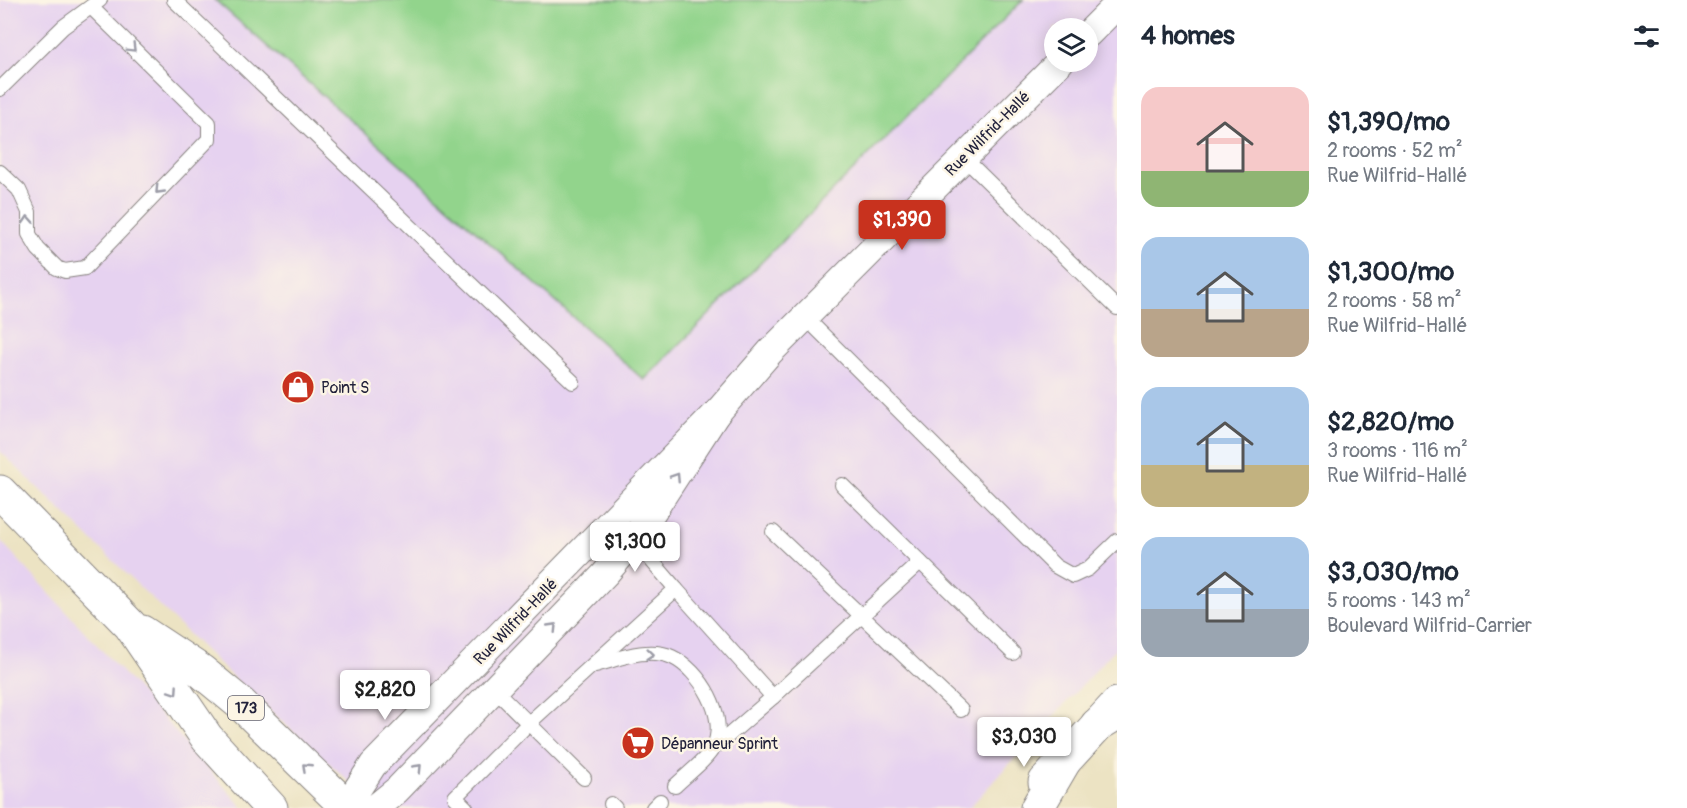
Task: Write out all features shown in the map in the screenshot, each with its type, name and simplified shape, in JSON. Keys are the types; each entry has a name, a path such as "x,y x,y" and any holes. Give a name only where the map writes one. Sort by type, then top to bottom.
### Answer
{"main road":[{"name":"173","path":"0,492 130,625 207,738 271,808"},
{"name":"173","path":"130,625 201,671 241,704 354,808"},
{"path":"1023,808 1110,714"},
{"path":"1037,808 1064,762"}],"street":[{"path":"1098,24 1117,5"},
{"name":"Rue Wilfrid-Hallé","path":"354,808 373,765 716,414 805,317 1050,72"},
{"name":"Rue Wilfrid-Hallé","path":"354,808 397,790 605,574 634,540 716,414"}],"lane":[{"path":"174,0 573,382"},
{"path":"0,89 63,27 95,3 208,123 210,139 85,268 74,272 57,268 38,249 29,234 29,212 19,190 0,172"},
{"path":"963,157 1117,308"},
{"path":"805,317 1055,566 1073,576 1088,569 1117,541"},
{"path":"842,485 1013,653"},
{"path":"773,532 960,710"},
{"path":"634,540 773,697"},
{"path":"675,786 712,749 773,697 920,562"},
{"path":"466,808 455,797 529,723 676,589"},
{"path":"593,665 642,652 672,657 693,675 709,694 717,719 718,735 712,749"},
{"path":"494,689 584,778"}],"shaded area":[{"path":"0,0 215,0 643,380 1023,0 1117,0 1117,647 969,808 379,808 243,687 0,451"},
{"path":"0,540 145,697 243,808 0,808"}],"green space":[{"path":"215,0 1023,0 644,380"}],"place":[{"name":"Point S","path":"298,387"},
{"name":"Dépanneur Sprint","path":"638,743"}]}
